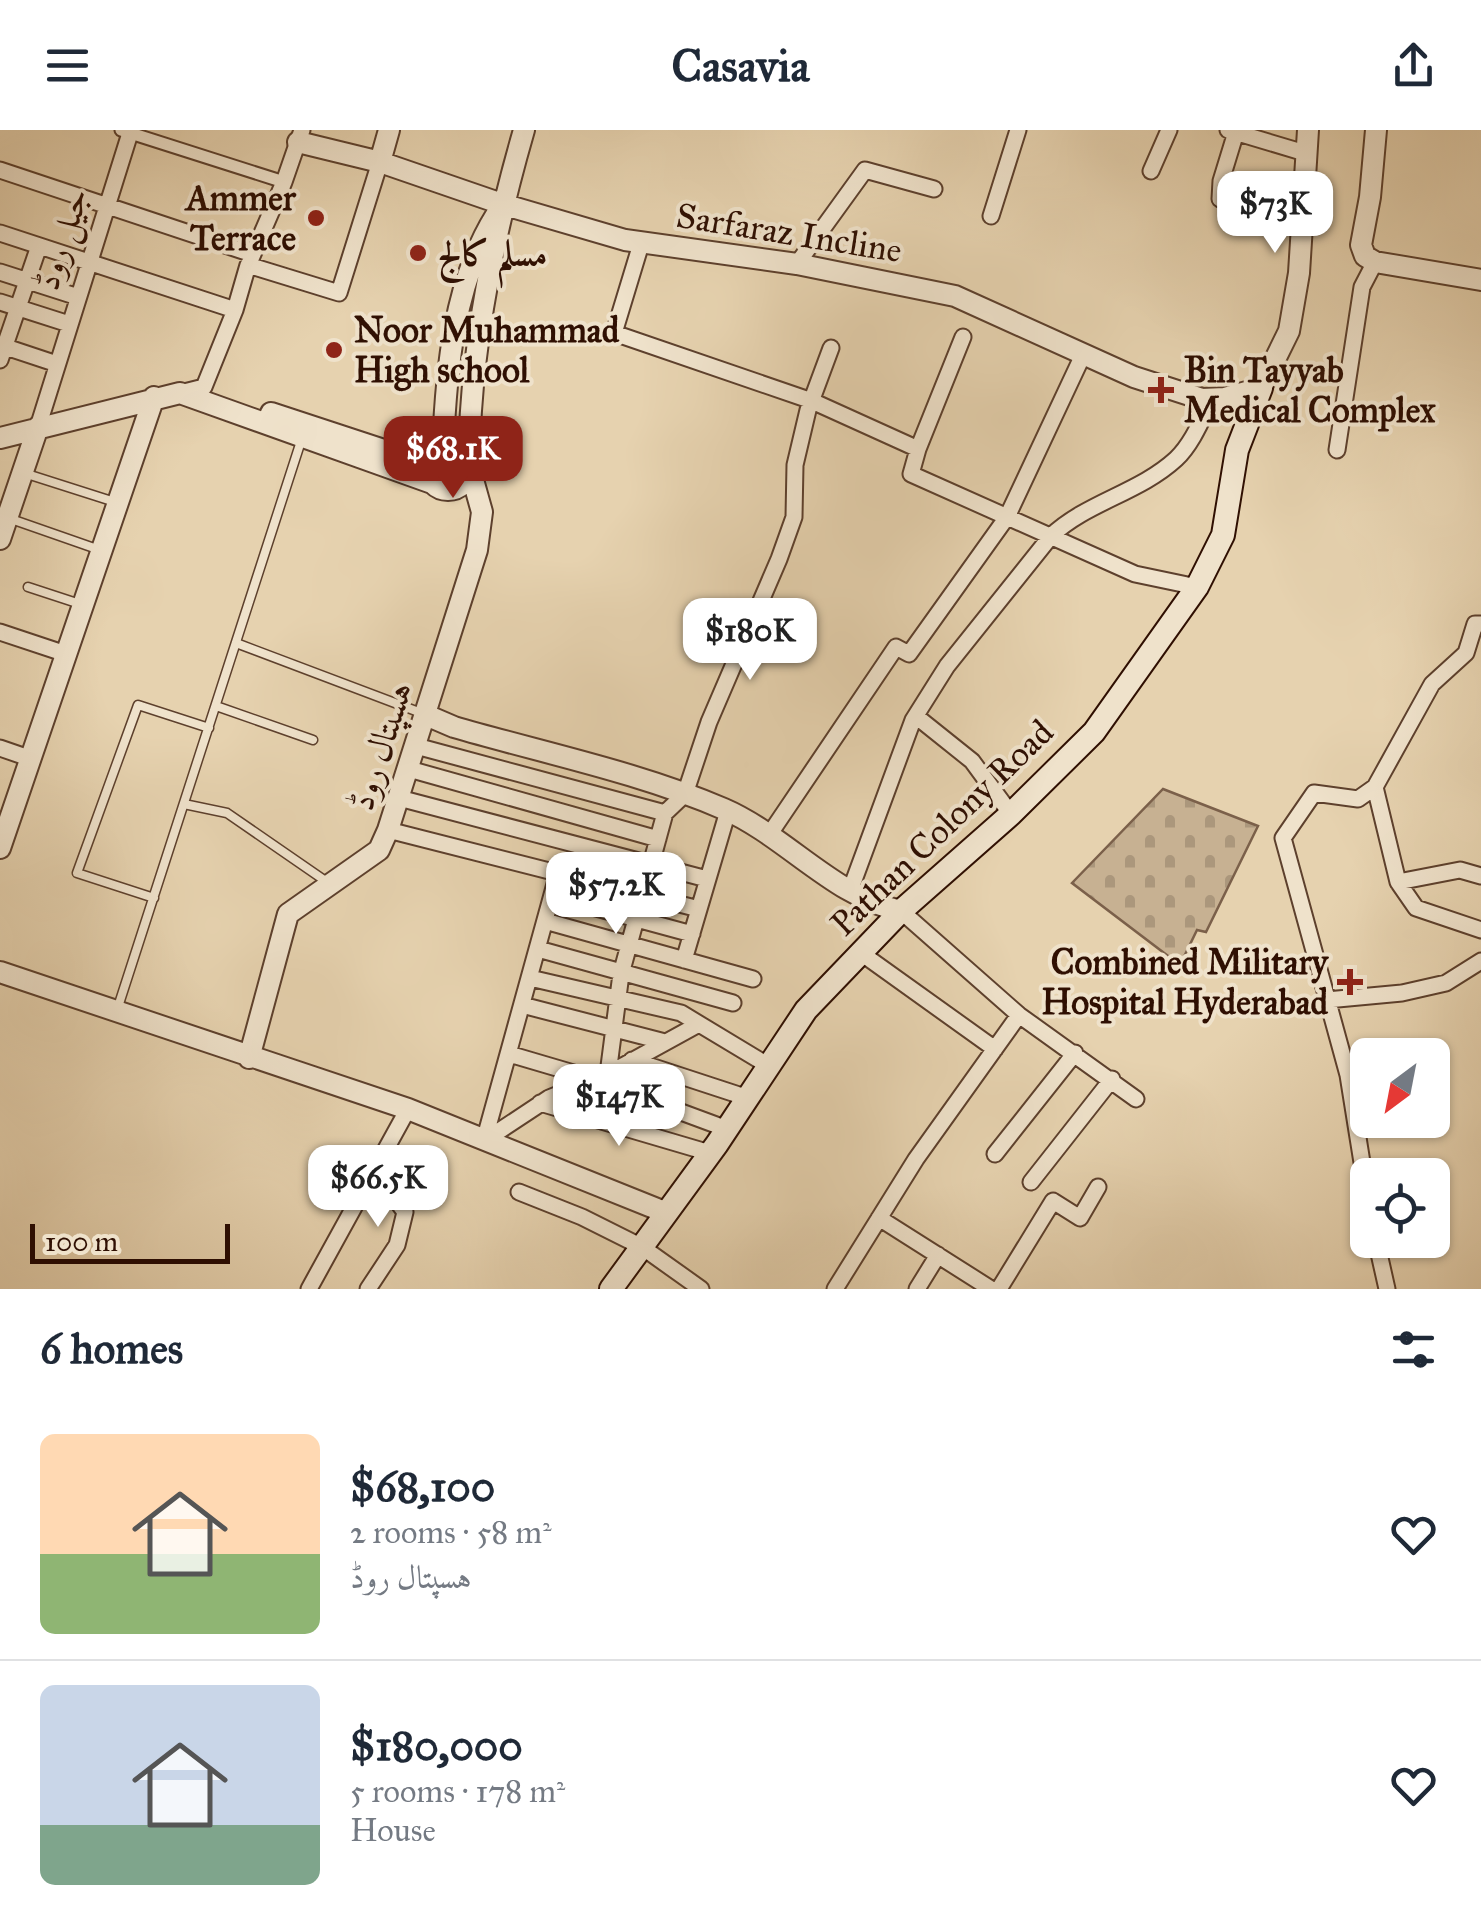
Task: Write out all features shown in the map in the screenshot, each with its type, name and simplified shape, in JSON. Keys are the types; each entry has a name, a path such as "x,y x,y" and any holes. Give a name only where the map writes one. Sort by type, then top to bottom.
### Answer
{"main road":[{"name":"Pathan Colony Road","path":"611,1289 710,1153 806,1010 901,912 1012,814 1094,732 1197,587 1223,535 1237,450 1261,388"}],"street":[{"path":"0,170 107,205 340,293 389,130"},
{"path":"432,483 427,470 437,452 456,319 482,238 502,204 524,130"},
{"path":"991,216 1018,130"},
{"path":"1151,171 1169,130"},
{"path":"850,892 913,720 947,666 1050,536 1068,519 1148,479 1177,459 1212,400 1261,388 1289,332 1299,273 1308,130"},
{"path":"1376,130 1361,245 1365,256 1374,262 1481,280"},
{"path":"127,131 284,182"},
{"name":"جیل روڈ","path":"0,539 4,516 38,426 127,131"},
{"path":"1220,199 1232,131 1306,152"},
{"path":"204,387 300,136"},
{"name":"Sarfaraz Incline","path":"300,136 502,204 641,244 674,245 797,264 955,296 1134,377 1212,400"},
{"path":"797,264 865,170 934,189"},
{"name":"ہسپتال روڈ","path":"249,1058 288,914 379,850 426,715 481,528 482,512 470,466 479,336 502,204"},
{"path":"0,234 235,310"},
{"path":"641,244 614,333 812,400 918,449"},
{"path":"39,246 2,351 57,364"},
{"path":"1337,450 1362,287 1374,262"},
{"path":"0,272 78,297"},
{"path":"0,302 69,324"},
{"path":"963,336 911,474 1135,574 1197,587"},
{"path":"601,1077 622,972 664,812 685,794 708,722 794,517 794,464 831,348"},
{"path":"769,835 896,646 908,654 1006,517 1083,355"},
{"path":"0,438 204,387 224,398 407,458 456,448 470,466 463,484 453,490"},
{"path":"180,393 453,490 474,506 481,528"},
{"path":"0,848 7,805 30,758 154,397"},
{"path":"1361,1158 1348,1075 1283,838 1314,793 1358,799 1376,787 1432,684 1466,653 1475,624 1481,624"},
{"path":"0,632 66,654"},
{"path":"426,715 454,728 685,794 728,811 850,892 877,906 901,912 1018,1015 1136,1098"},
{"path":"917,716 972,761 1012,814"},
{"path":"416,746 664,812"},
{"path":"0,748 30,758"},
{"path":"408,769 658,838"},
{"path":"1376,787 1398,882 1416,908 1481,930"},
{"path":"399,798 708,879"},
{"path":"684,960 728,811"},
{"path":"388,830 699,909"},
{"path":"1398,882 1460,870 1481,876"},
{"path":"484,1140 558,873"},
{"path":"552,896 692,934"},
{"path":"545,921 753,979"},
{"path":"538,949 733,1003"},
{"path":"861,953 995,1049"},
{"path":"1328,1000 1402,993 1446,983 1481,961"},
{"path":"0,972 408,1109 667,1213"},
{"path":"530,978 681,1014 769,1066"},
{"path":"522,1005 666,1042"},
{"path":"835,1289 916,1158 1018,1015"},
{"path":"484,1140 540,1103 601,1077 699,1024"},
{"path":"995,1154 1075,1053"},
{"path":"509,1054 601,1077"},
{"path":"632,1060 748,1098"},
{"path":"1031,1182 1112,1079"},
{"path":"577,1086 600,1097 628,1092 727,1128"},
{"path":"540,1103 710,1153"},
{"path":"310,1289 408,1109"},
{"path":"368,1289 397,1245 405,1212 374,1170"},
{"path":"999,1289 1052,1201 1080,1218 1098,1187"},
{"path":"519,1192 642,1246 701,1289"},
{"path":"879,1218 991,1289"},
{"path":"917,1289 938,1255"},
{"path":"1380,1258 1387,1289"}],"lane":[{"path":"116,1012 302,438"},
{"path":"22,472 118,503"},
{"path":"4,516 102,550"},
{"path":"28,588 83,605"},
{"path":"236,643 426,715"},
{"path":"154,898 77,873 138,705 209,728"},
{"path":"216,706 313,740"},
{"path":"184,804 227,813 330,884"}],"green space":[{"path":"1163,789 1258,826 1206,932 1197,930 1180,965 1072,883"}],"place":[{"name":"Ammer Terrace","path":"316,218"},
{"name":"مسلم کالج","path":"418,253"},
{"name":"Noor Muhammad High school","path":"334,350"},
{"name":"Bin Tayyab Medical Complex","path":"1161,390"},
{"name":"Combined Military Hospital Hyderabad","path":"1350,982"}]}
